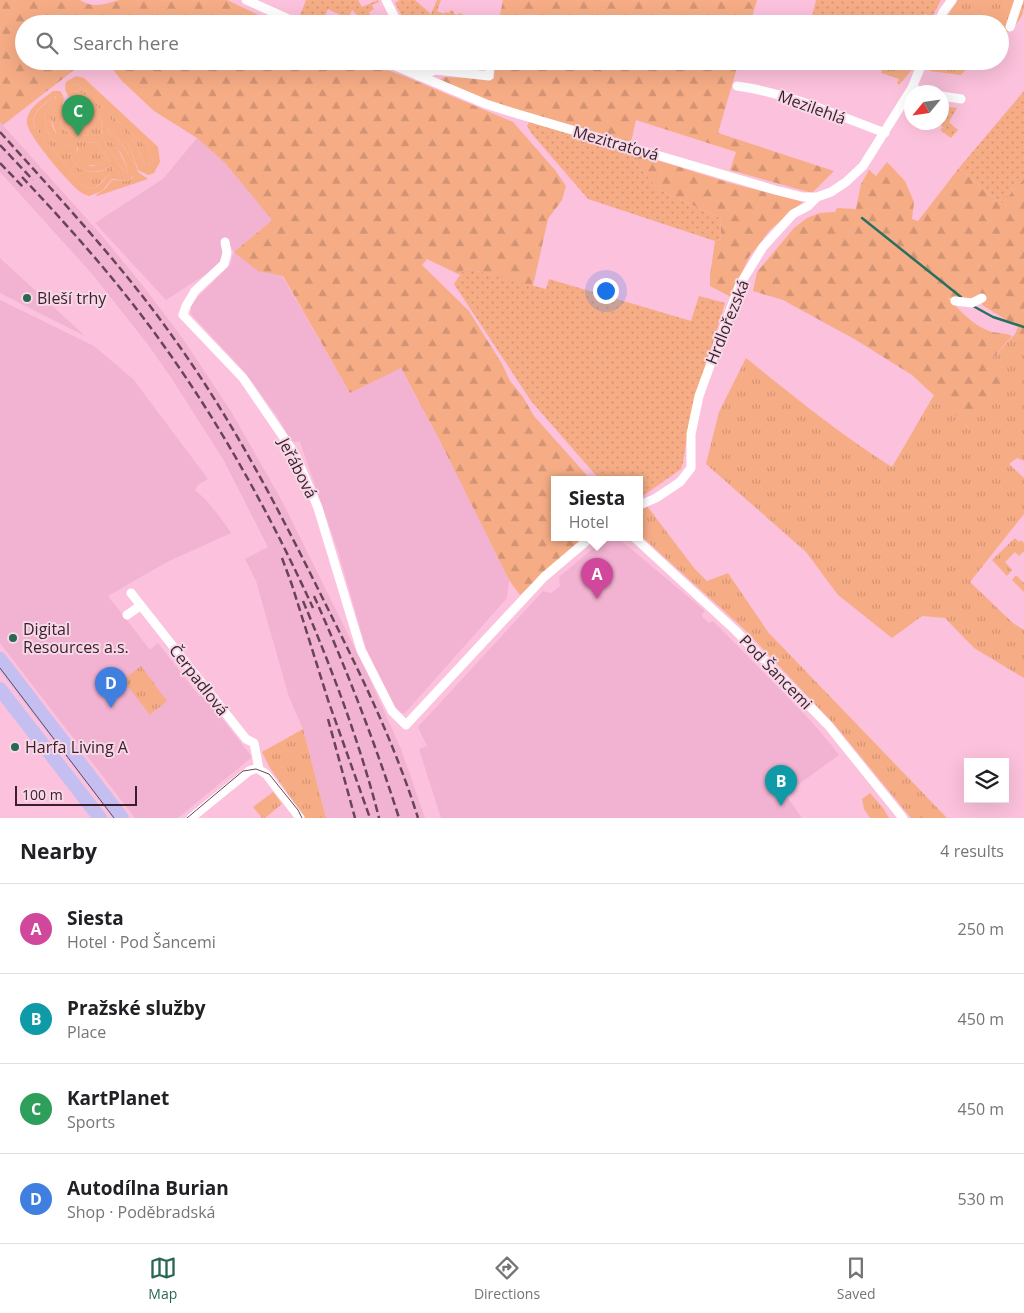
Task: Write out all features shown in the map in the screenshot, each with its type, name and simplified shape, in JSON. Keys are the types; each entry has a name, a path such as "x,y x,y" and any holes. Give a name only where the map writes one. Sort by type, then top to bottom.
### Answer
{"main road":[{"path":"0,659 122,818"},
{"path":"0,689 100,818"}],"street":[{"path":"246,0 280,15"},
{"path":"386,0 394,15"},
{"path":"942,15 952,0"},
{"path":"1010,27 1019,0"},
{"name":"Mezitraťová","path":"404,70 486,104 511,112 775,190 803,197 817,197"},
{"path":"417,70 418,76 436,70 489,76 489,70"},
{"name":"Hrdlořezská","path":"913,85 919,70"},
{"name":"Mezilehlá","path":"736,86 760,89 797,100 885,133"},
{"path":"949,97 961,99"},
{"name":"Hrdlořezská","path":"643,503 656,498 680,482 690,468 691,434 699,396 739,286 764,247 793,214 808,206 817,197 830,192 851,178 863,166 904,101"},
{"name":"Jeřábová","path":"225,242 228,253 224,264 195,291 183,315 243,378 294,454 318,508 361,650 392,711 406,725 544,578 587,541"},
{"path":"955,301 972,303 982,298"},
{"name":"Pod Šancemi","path":"638,541 735,630 828,725 903,818"},
{"name":"Čerpadlová","path":"131,593 246,740 254,743 256,768"},
{"path":"127,615 140,606"},
{"path":"191,818 216,796 256,768 266,774 300,818"}],"shaded area":[{"path":"0,122 103,237 143,286 181,336 232,413 283,503 369,677 401,749 425,818 326,818 303,729 289,697 256,581 245,559 268,547 223,459 149,346 94,276 0,172"},
{"path":"197,138 225,163 272,220 234,252 227,240 217,267 166,300 95,223 163,179"},
{"path":"234,252 258,270 282,276 350,393 400,367 439,439 509,580 507,598 405,713 402,713 395,707 366,648 338,551 300,442 291,441 277,416 244,371 191,314 191,304 230,265"},
{"name":"Bleší trhy","path":"0,257 1,259 85,336 0,293"},
{"path":"0,300 94,346 133,379 208,479 199,484 195,490 206,500 231,533 165,563 108,596 150,650 158,643 199,696 203,694 252,757 178,818 135,818 0,643"},
{"path":"602,541 622,541 705,611 702,614 703,618 709,623 713,621 810,720 839,755 785,794 802,818 441,818 419,749 427,746 418,727 543,591 551,593 560,586 559,577"}],"green space":[{"path":"0,0 80,0 94,5 119,0 227,0 259,15 15,15 15,70 74,70 3,125 0,122"},
{"path":"306,0 358,0 362,7 378,0 379,2 372,5 374,9 369,12 370,15 357,15 352,10 350,15 340,15 328,9 326,15 300,15"},
{"path":"400,0 415,0 431,14 437,0 441,0 437,11 444,14 445,12 449,13 450,10 458,15 401,15 395,3"},
{"path":"503,0 757,0 753,15 500,15"},
{"path":"816,0 941,0 933,15 812,15"},
{"path":"958,0 1024,0 1022,15 1009,30 1009,15 948,15"},
{"path":"113,70 387,70 513,122 555,170 566,186 562,200 548,219 533,286 465,268 460,275 427,259 422,265 469,311 502,364 510,381 523,397 534,416 587,476 551,476 551,541 581,541 520,595 509,580 439,439 401,368 350,393 283,276 258,271 234,252 272,220 225,163 197,138 154,111 122,81"},
{"path":"494,70 736,70 718,133 834,171 812,193 730,170 736,152 636,120 631,142 514,109 484,99 440,80 444,77 494,79"},
{"path":"882,70 912,70 899,85 897,83 899,79 881,73"},
{"path":"930,70 966,70 961,75"},
{"path":"76,76 84,78 158,147 160,162 154,173 148,175 138,170 130,147 108,127 108,130 122,144 130,156 134,175 128,181 112,179 102,191 89,196 73,186 41,148 27,123 27,118 32,108 53,91 60,91 64,98 62,104 69,109 81,114 92,114 92,111 81,101 68,96 65,89 66,82","holes":["77,84 150,150 149,165 144,163 135,142 83,93 73,91 73,87","56,96 56,99 47,109 45,116 47,130 53,140 71,147 71,158 79,168 95,172 111,166 115,171 96,187 92,188 81,184 35,128 34,118 42,105","53,110 63,114 60,121 61,127 78,141 85,143 97,142 107,158 102,164 91,166 79,160 76,143 57,134 50,117","71,117 90,122 99,118 103,122 101,130 117,148 128,170 127,173 123,171 101,136 96,134 84,136 68,123 68,119"]},
{"path":"77,84 150,150 149,165 144,163 135,142 80,92 73,91 73,87"},
{"path":"1024,91 1024,179 1001,204 959,168"},
{"path":"55,96 56,99 47,109 45,116 47,130 52,138 58,143 71,147 72,159 84,171 101,171 111,166 115,172 110,174 96,187 87,187 81,184 35,128 34,118 36,113"},
{"path":"69,98 81,101 93,112 92,115 63,106"},
{"path":"949,107 957,108 949,122"},
{"path":"56,110 63,114 60,121 61,127 78,141 85,143 97,142 107,158 102,164 85,164 79,160 78,148 57,135 50,117 52,111"},
{"path":"71,117 90,122 99,118 103,122 101,132 118,149 128,170 127,173 123,171 101,136 96,134 84,136 68,123 67,120"},
{"path":"529,122 625,150 658,189 720,218 721,239 715,241 588,199 532,134 527,126"},
{"path":"949,122 958,130 951,138 940,130 949,130"},
{"path":"109,127 130,147 138,172 148,179 97,196 112,180 128,181 133,177 134,170 130,157 123,145 108,130"},
{"path":"625,150 730,183 803,202 770,230 749,257 731,297 710,286 715,241 721,239 720,218 658,189"},
{"path":"887,162 905,181 914,202 912,219 918,221 959,168 1001,204 1024,179 1024,339 1015,334 1018,327 982,305 981,293 971,299 948,298 977,325 989,331 1012,336 992,359 1008,377 967,426 912,375 856,340 783,300 753,291 757,272 794,228 807,218 820,213 835,212 837,208 856,209 861,184 869,170 876,176"},
{"path":"465,268 546,289 549,279 691,321 699,296 725,303 690,419 681,469 643,496 643,476 597,476 531,401 454,284"},
{"path":"1015,334 1024,339 1024,461 1017,458 1009,464 1024,478 1024,514 970,582 1013,623 1024,630 1024,678 974,648 945,618 922,616 892,638 838,595 806,552 706,464 719,412 746,358 835,428 892,467 934,395 967,426 992,359"},
{"path":"647,506 694,568 707,581 728,573 768,632 947,818 911,818 834,724 745,630 643,538 643,509"},
{"path":"1015,538 1019,542 1021,540 1024,543 1024,551 1019,556 1015,552 1005,562 1012,570 1007,576 992,560"},
{"path":"1015,576 1024,583 1024,592 1012,580"},
{"path":"141,666 167,701 150,715 123,680"},
{"path":"303,729 326,818 305,818 270,768 262,752"},
{"path":"273,792 282,804 265,818 262,818 253,807"},
{"path":"870,793 889,818 870,818 864,809 862,799"}],"waterway":[{"path":"862,218 961,297"},
{"path":"973,306 993,317 1024,327"}],"tram line":[{"path":"0,668 114,818"},
{"path":"187,818 243,771 256,769 269,774 298,810 302,818"}],"railway":[{"path":"0,132 91,234 134,286 175,340 218,404 274,503 352,657 399,763 418,818"},
{"path":"0,145 33,180"},
{"path":"0,163 25,189"},
{"path":"22,177 111,276 203,403 243,470 297,573 313,608"},
{"path":"282,558 328,700 370,818"},
{"path":"314,596 360,706 399,818"},
{"path":"303,601 345,708 372,790 379,818"},
{"path":"328,719 355,818"}],"place":[{"name":"KartPlanet","path":"78,136"},
{"name":"Bleší trhy","path":"27,298"},
{"name":"Siesta","path":"597,599"},
{"name":"Digital Resources a.s.","path":"13,638"},
{"name":"Autodílna Burian","path":"111,708"},
{"name":"Harfa Living A","path":"15,747"},
{"name":"Pražské služby","path":"781,806"}]}
